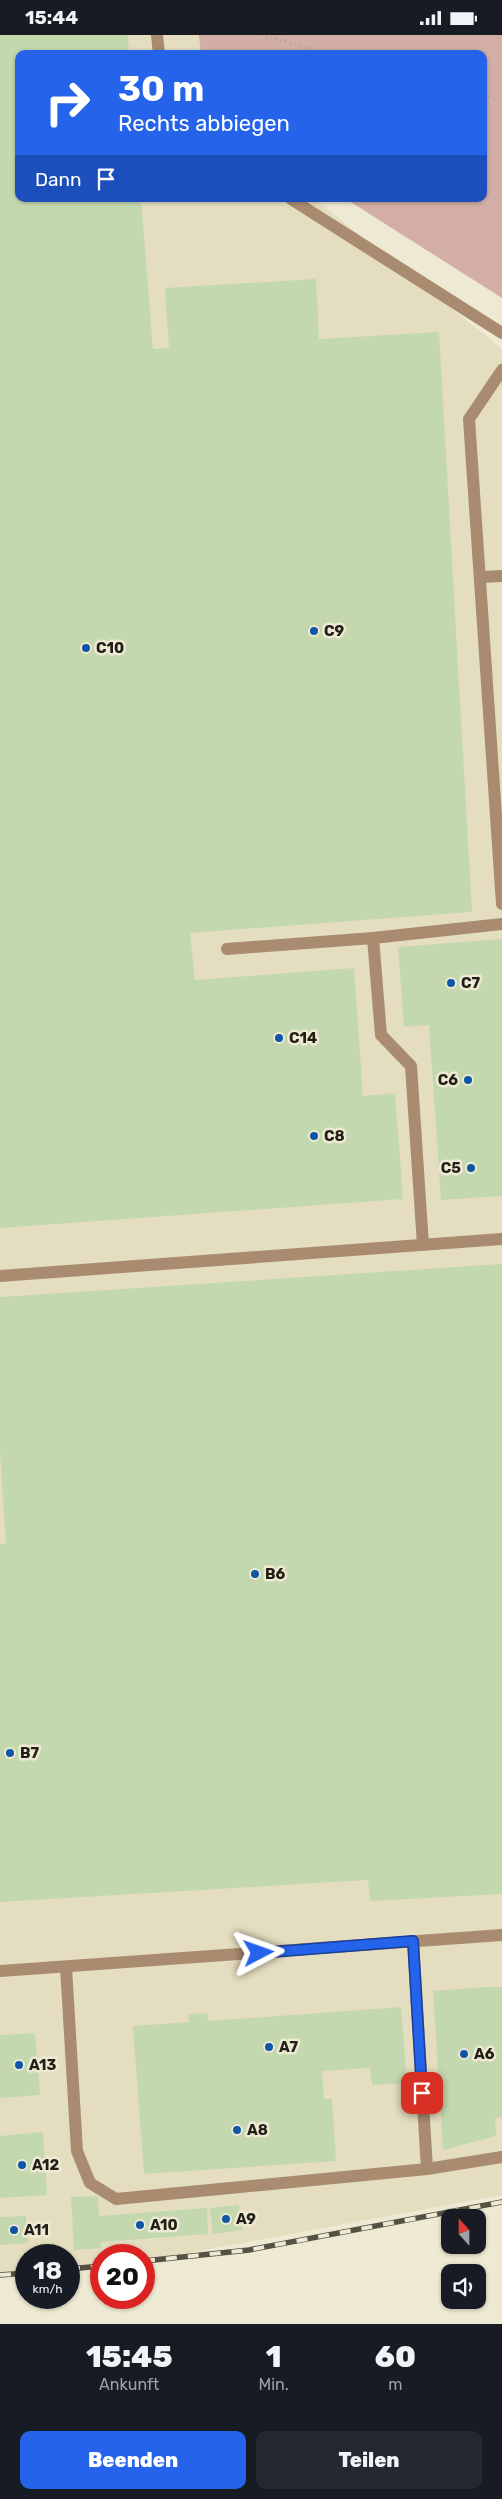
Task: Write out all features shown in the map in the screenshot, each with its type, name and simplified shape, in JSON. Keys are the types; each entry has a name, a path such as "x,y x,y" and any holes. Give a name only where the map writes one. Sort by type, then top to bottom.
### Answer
{"lane":[{"path":"157,35 159,50"},
{"path":"296,202 502,333"},
{"path":"502,370 469,419 502,903"},
{"path":"480,577 502,576"},
{"path":"227,949 373,938 502,924"},
{"path":"373,938 381,1035 411,1066 423,1245"},
{"path":"0,1276 502,1239"},
{"path":"0,1971 502,1935"},
{"path":"413,1941 427,2169"},
{"path":"66,1967 77,2151 90,2183 116,2199 427,2169 502,2157"}],"path":[{"path":"261,35 315,50"},
{"path":"487,98 502,101"}],"shaded area":[{"path":"0,35 205,35 205,50 15,50 15,202 319,202 502,349 502,2195 155,2259 155,2244 90,2244 90,2266 80,2267 80,2244 15,2244 15,2273 0,2274"},
{"path":"199,35 502,35 502,298 351,202 487,202 487,50 201,50"}],"building":[{"path":"0,35 128,35 129,50 15,50 15,202 141,202 153,349 169,348 165,288 316,279 319,339 439,332 472,912 190,933 195,980 354,968 363,1096 395,1093 403,1199 0,1228"},
{"path":"502,939 502,1196 441,1200 429,1025 404,1027 398,947"},
{"name":"B6","path":"502,1264 502,1894 370,1901 368,1880 0,1902 0,1544 6,1543 0,1453 0,1297"},
{"name":"A6","path":"502,1987 502,2117 495,2118 496,2136 443,2150 433,1991"},
{"path":"401,2007 407,2083 372,2085 370,2068 322,2071 324,2099 332,2099 336,2161 144,2174 133,2026 189,2022 188,2014 207,2013 208,2021"},
{"name":"A13","path":"35,2033 40,2095 0,2098 0,2035"},
{"name":"A12","path":"43,2132 47,2195 0,2198 0,2136"},
{"name":"A10","path":"98,2196 99,2216 207,2208 208,2234 101,2242 101,2244 90,2244 90,2249 80,2250 80,2244 74,2244 71,2197"},
{"name":"A9","path":"239,2205 242,2230 213,2234 210,2208"},
{"name":"A11","path":"26,2216 28,2243 0,2245 0,2217"}],"railway":[{"path":"155,2260 249,2250 502,2202"},
{"path":"80,2268 90,2267"},
{"path":"0,2275 15,2274"}],"place":[{"name":"C9","path":"314,631"},
{"name":"C10","path":"86,648"},
{"name":"C7","path":"451,983"},
{"name":"C14","path":"279,1038"},
{"name":"C6","path":"468,1080"},
{"name":"C8","path":"314,1136"},
{"name":"C5","path":"471,1168"},
{"name":"B6","path":"255,1574"},
{"name":"B7","path":"10,1753"},
{"name":"A7","path":"269,2047"},
{"name":"A6","path":"464,2054"},
{"name":"A13","path":"19,2065"},
{"name":"A8","path":"237,2130"},
{"name":"A12","path":"22,2165"},
{"name":"A9","path":"226,2219"},
{"name":"A10","path":"140,2225"},
{"name":"A11","path":"14,2230"}],"route":[{"path":"259,1953 413,1941 422,2093"}]}
